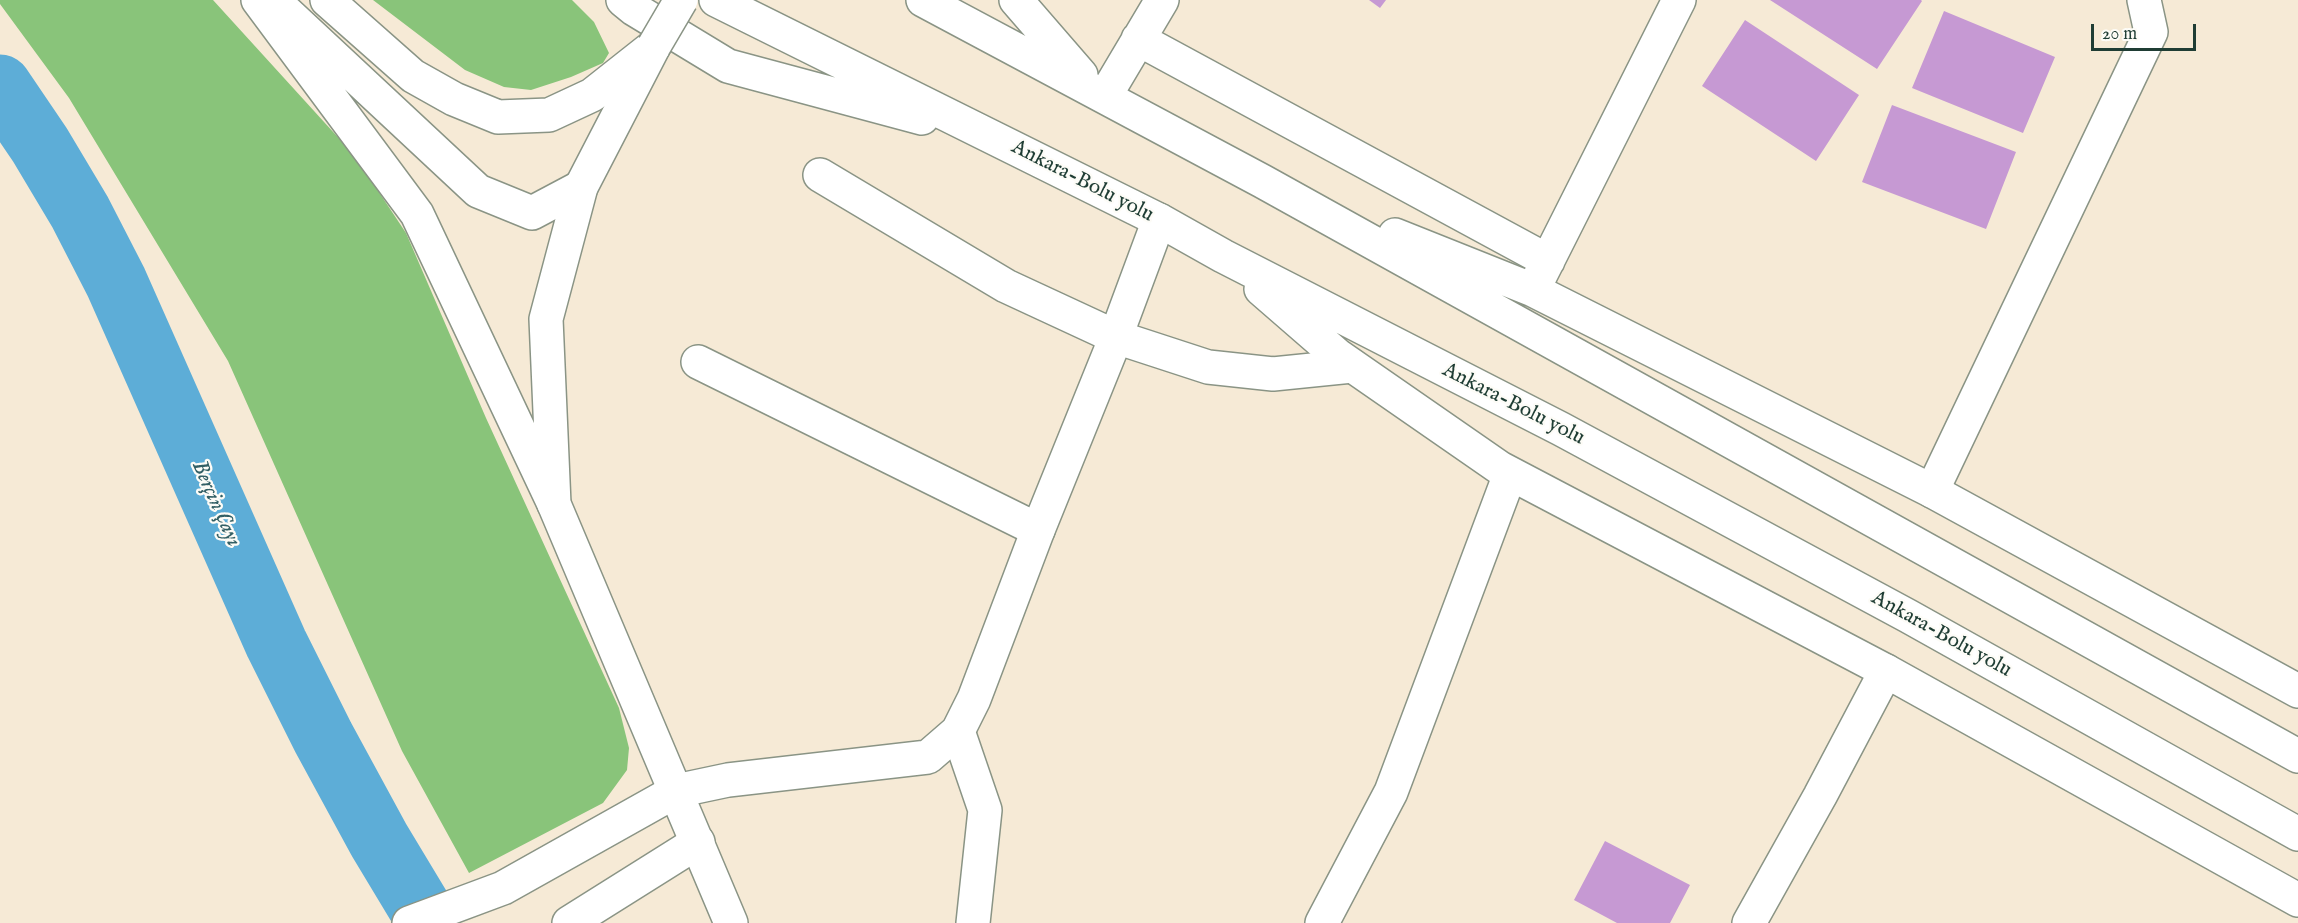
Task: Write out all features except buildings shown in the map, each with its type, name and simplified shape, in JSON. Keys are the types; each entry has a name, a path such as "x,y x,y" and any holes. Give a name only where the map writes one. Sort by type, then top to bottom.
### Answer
{"main road":[{"path":"258,0 417,214 554,504 731,923"},
{"path":"273,0 477,191 532,213 581,187"},
{"path":"327,0 413,76 454,99 498,117 549,115 592,95 654,46"},
{"path":"623,0 728,66 991,136"},
{"path":"554,504 546,319 581,187 654,46 681,0"},
{"name":"Ankara-Bolu yolu","path":"716,0 1159,220 1223,256 1561,429 1908,616 2298,834"},
{"path":"923,0 1262,181 2298,756"},
{"path":"939,0 969,24"},
{"path":"1016,0 1100,93"},
{"path":"1100,93 1162,0"},
{"path":"1533,291 1679,0"},
{"path":"1932,491 2151,32 2144,0"},
{"path":"1138,39 1548,261"},
{"path":"820,175 1006,286 1116,337 1209,367 1273,374 1352,366"},
{"path":"1262,181 1533,291 1932,491 2298,691"},
{"path":"409,923 503,888 676,791 728,780 928,758 958,731 974,699 1038,530 1116,337 1159,220"},
{"path":"1223,256 1337,355 1510,474 1886,671 2298,900"},
{"path":"698,362 1038,530"},
{"path":"1322,923 1391,792 1510,474"},
{"path":"1749,923 1886,671"},
{"path":"958,731 985,810 973,923"},
{"path":"569,923 698,842"}],"green space":[{"path":"0,0 213,0 355,156 406,233 486,418 619,708 629,748 627,770 603,803 469,873 402,751 228,361 69,98 0,4"},
{"path":"373,0 572,0 594,22 609,53 603,63 571,77 531,90 504,87 465,70"}],"waterway":[{"name":"Berçin Çayı","path":"0,86 40,145 80,212 116,282 276,643 323,737 379,840 429,923"}]}
